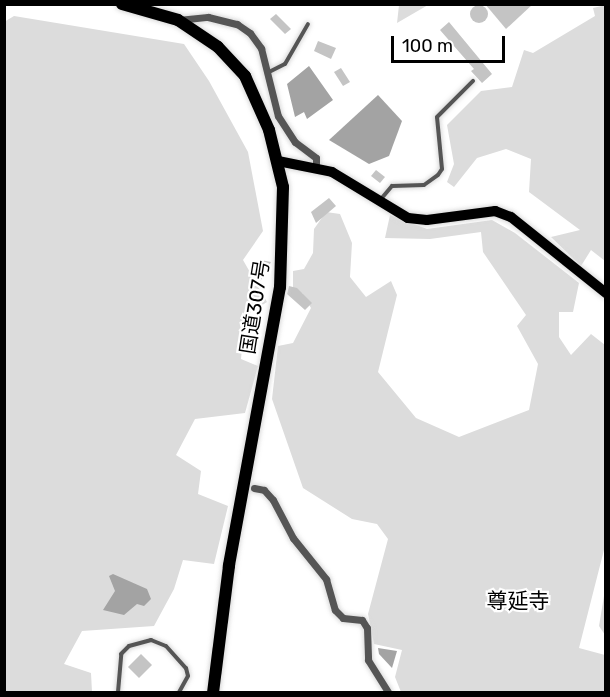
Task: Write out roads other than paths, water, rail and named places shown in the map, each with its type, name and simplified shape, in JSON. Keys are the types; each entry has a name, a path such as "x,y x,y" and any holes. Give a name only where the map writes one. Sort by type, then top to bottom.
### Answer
{"highway":[{"name":"国道307号","path":"122,4 178,20 218,47 245,76 259,103 278,161 283,187 284,239 280,287 229,566 213,693"}],"main road":[{"path":"278,161 333,172 408,218 427,220 482,211 511,217 606,293"}],"street":[{"path":"178,20 208,17 237,24 258,44 278,116 295,142 316,158 315,167"},
{"path":"254,488 264,490 273,500 293,538 326,579 335,610 343,618 362,620 368,628 368,660 388,693"}],"lane":[{"path":"267,74 285,64 308,24"},
{"path":"379,202 392,186 424,185 438,175 442,169 437,117 473,81"},
{"path":"118,693 122,654 129,646 151,640 166,646 186,668 188,676 180,693"}],"district":[{"name":"尊延寺","path":"518,601"}]}
